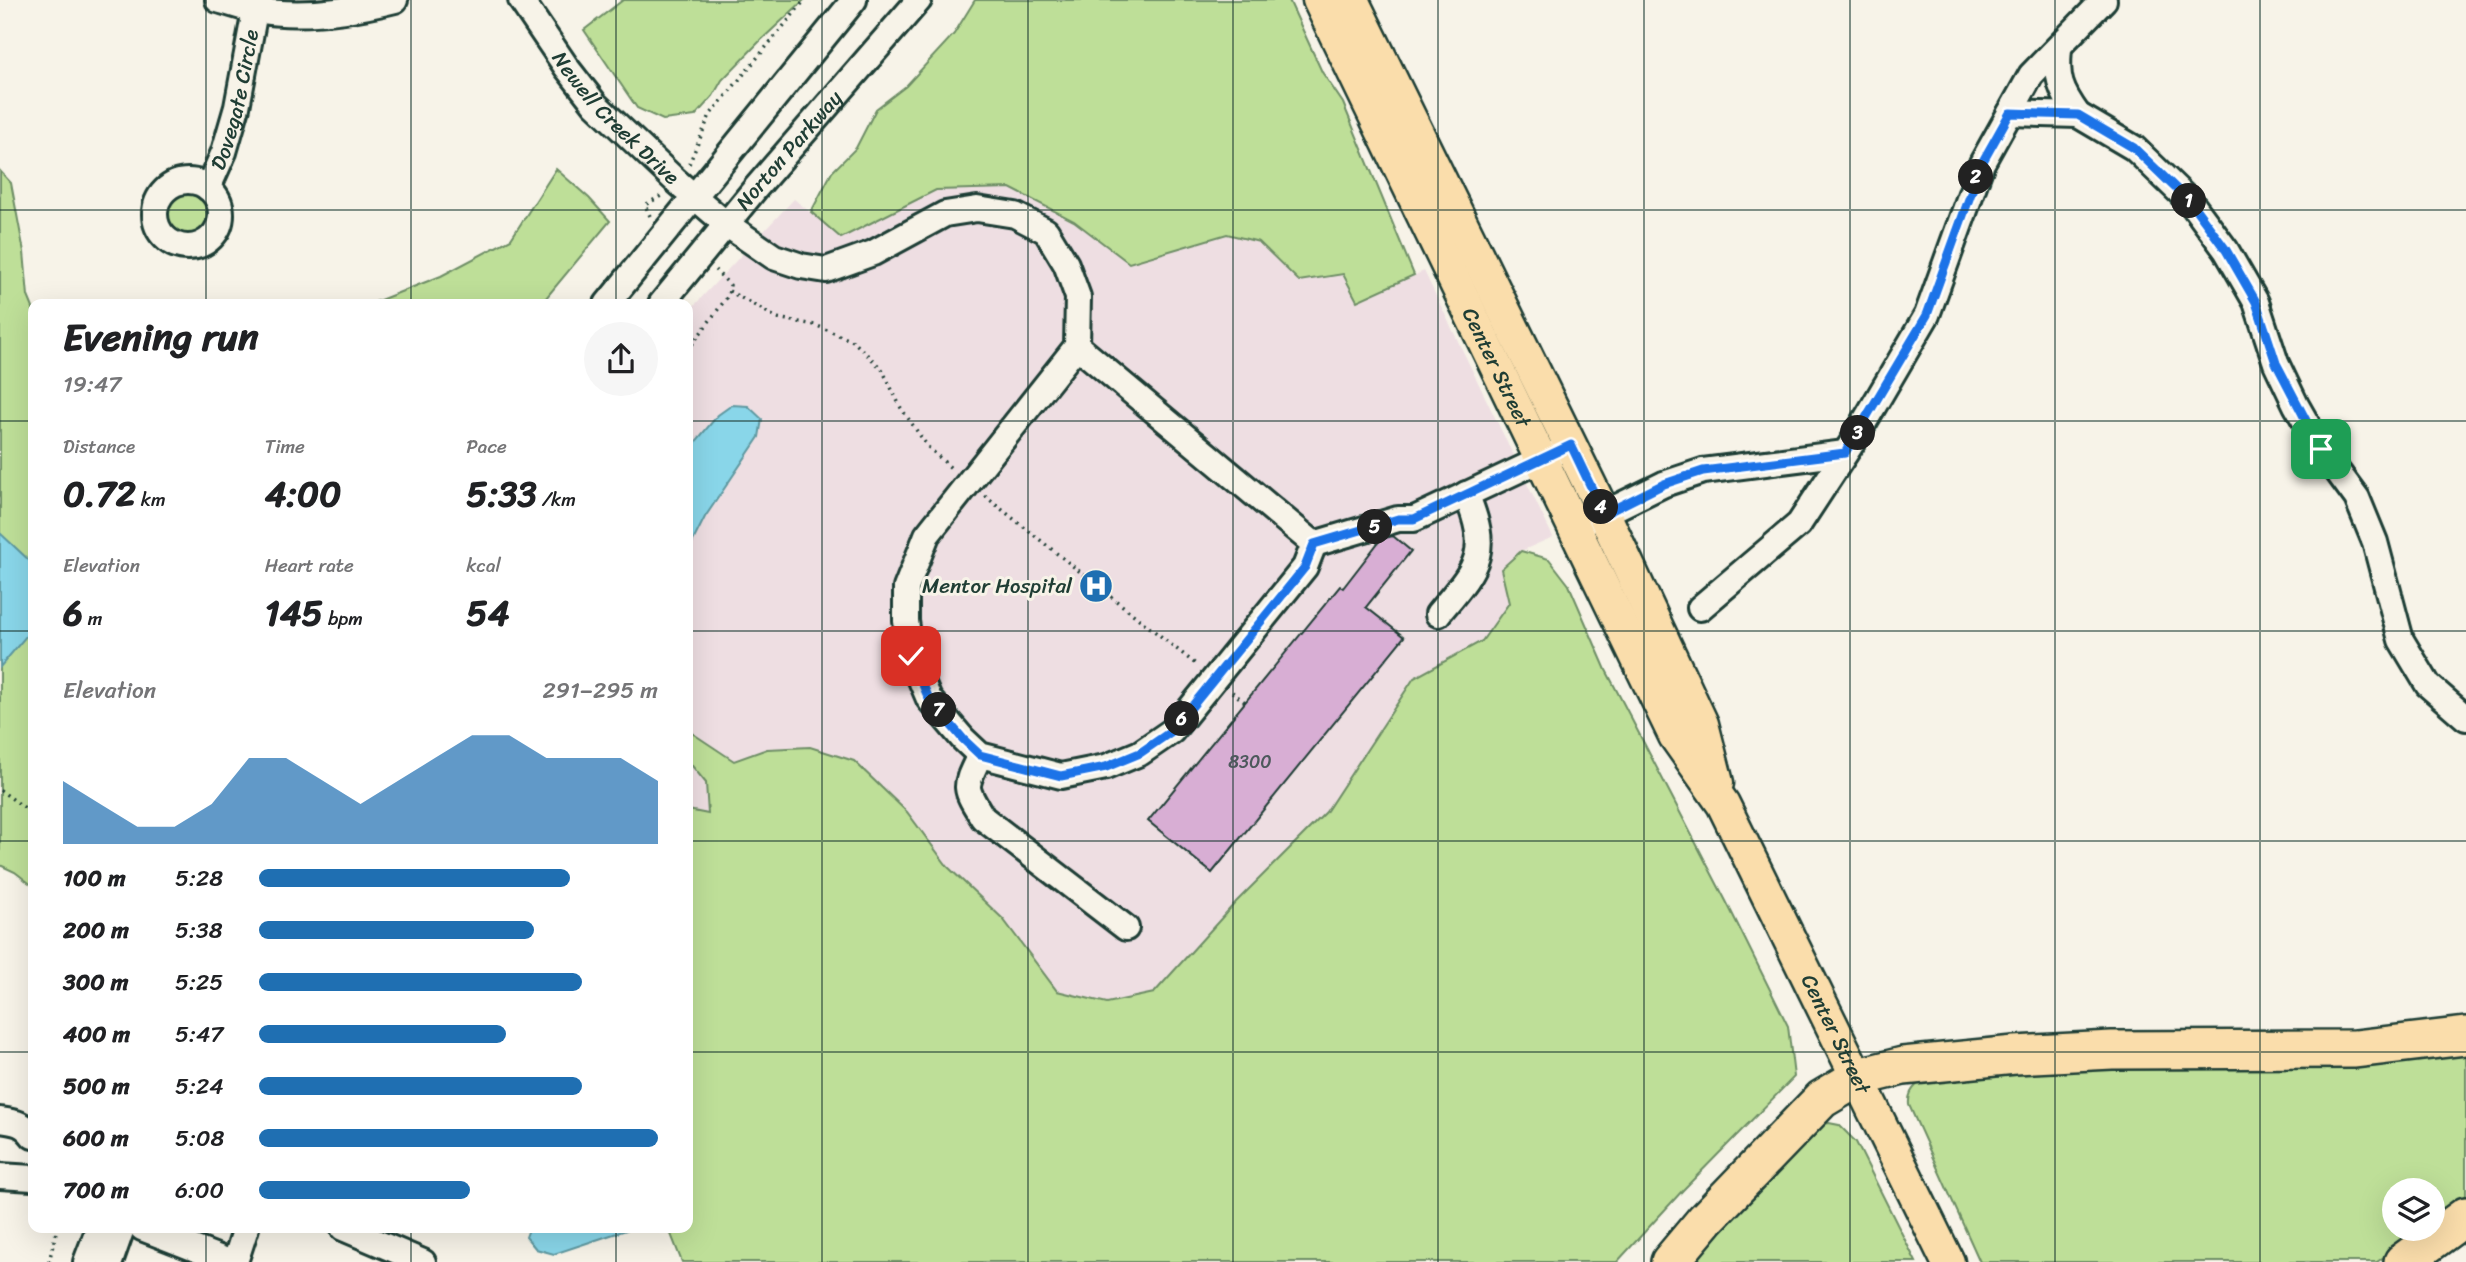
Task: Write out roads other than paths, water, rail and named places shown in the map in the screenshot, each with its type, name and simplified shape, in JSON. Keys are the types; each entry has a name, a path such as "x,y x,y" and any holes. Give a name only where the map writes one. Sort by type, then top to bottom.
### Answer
{"highway":[{"path":"1670,1262 1706,1219 1822,1098 1859,1077 1903,1066 2015,1055 2124,1050 2355,1049 2466,1036"},
{"path":"2403,1262 2466,1216"}],"main road":[{"name":"Center Street","path":"1319,0 1675,736 1723,804 1948,1262"},
{"name":"Center Street","path":"1352,0 1571,445 1702,724 1723,804"}],"street":[{"path":"218,0 256,5 279,12 331,12 395,0"},
{"name":"Newell Creek Drive","path":"522,0 567,68 595,104 726,224 774,257 801,266 826,270 873,253 945,214 977,209 1015,215 1046,231 1066,264 1078,297 1077,346"},
{"name":"Norton Parkway","path":"611,299 854,0"},
{"name":"Norton Parkway","path":"665,299 726,224 919,0"},
{"path":"1700,608 1799,524 1845,453 1927,315 1982,163 2031,75 2104,0"},
{"name":"Dovegate Circle","path":"208,188 224,152 237,107 256,5"},
{"path":"2059,48 2058,79 2065,97 2078,115 2134,148 2192,204 2226,250 2256,302 2276,363 2296,405 2321,449 2357,498 2375,542 2401,640 2428,685 2466,719"},
{"path":"2010,113 2078,115"},
{"path":"1077,346 1314,544 1305,567 1172,731 1140,753 1106,767 1061,776 980,755 929,699 911,656 906,621 906,588 927,535 1077,346"},
{"path":"1314,544 1398,519 1414,519 1571,445"},
{"path":"1576,528 1664,484 1703,471 1845,453"},
{"path":"1438,614 1469,577 1477,561 1477,520 1466,494"},
{"path":"980,755 967,782 970,796 983,818 1126,928"},
{"path":"0,1120 19,1123 28,1128"},
{"path":"0,1176 28,1178"},
{"path":"86,1262 97,1233"},
{"path":"110,1262 120,1233"},
{"path":"155,1233 232,1262 244,1233"},
{"path":"355,1233 423,1262"}],"water":[{"path":"732,405 748,406 762,419 759,437 705,517 693,541 693,445 718,415"},
{"path":"0,533 28,559 28,634 0,667"},
{"path":"527,1233 617,1233 554,1254 536,1249 526,1237"}],"place":[{"name":"Mentor Hospital","path":"1096,586"}]}
